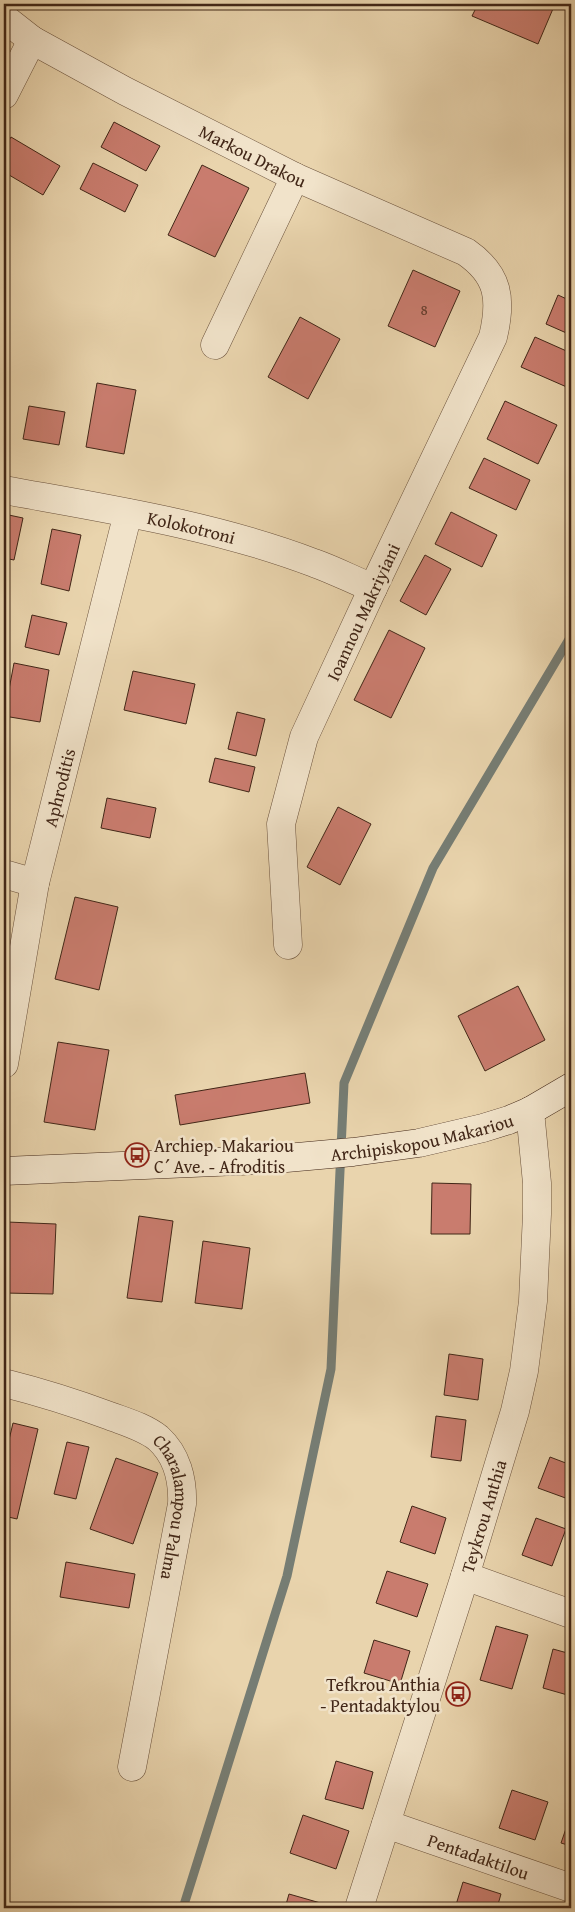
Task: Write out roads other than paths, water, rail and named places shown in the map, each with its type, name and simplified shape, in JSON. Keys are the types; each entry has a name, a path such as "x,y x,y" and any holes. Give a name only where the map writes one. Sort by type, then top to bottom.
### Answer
{"street":[{"name":"Markou Drakou","path":"4,18 32,40 125,91 295,177 466,252 486,270 492,279 496,292"},
{"path":"4,95 32,40"},
{"path":"215,345 295,177"},
{"name":"Ioannou Makriyiani","path":"288,945 281,824 304,737 494,336 499,312 496,292"},
{"name":"Kolokotroni","path":"4,490 128,513 223,534 314,563 373,588"},
{"name":"Aphroditis","path":"4,1064 35,883 128,513"},
{"path":"4,874 35,883"},
{"name":"Archipiskopou Makariou","path":"4,1171 264,1160 419,1143 483,1128 530,1111 571,1087"},
{"name":"Teykrou Anthia","path":"359,1908 465,1576 515,1410 524,1371 533,1301 537,1214 537,1183 530,1111"},
{"name":"Charalampou Palma","path":"4,1384 57,1398 124,1421 158,1439 175,1461 183,1488 182,1504 132,1767"},
{"path":"465,1576 571,1614"},
{"name":"Pentadaktilou","path":"386,1824 571,1888"}],"waterway":[{"path":"183,1908 287,1576 331,1369 344,1083 433,868 571,636"}],"place":[{"name":"Archiep. Makariou C´ Ave. - Afroditis","path":"137,1155"},
{"name":"Tefkrou Anthia - Pentadaktylou","path":"458,1694"}]}
